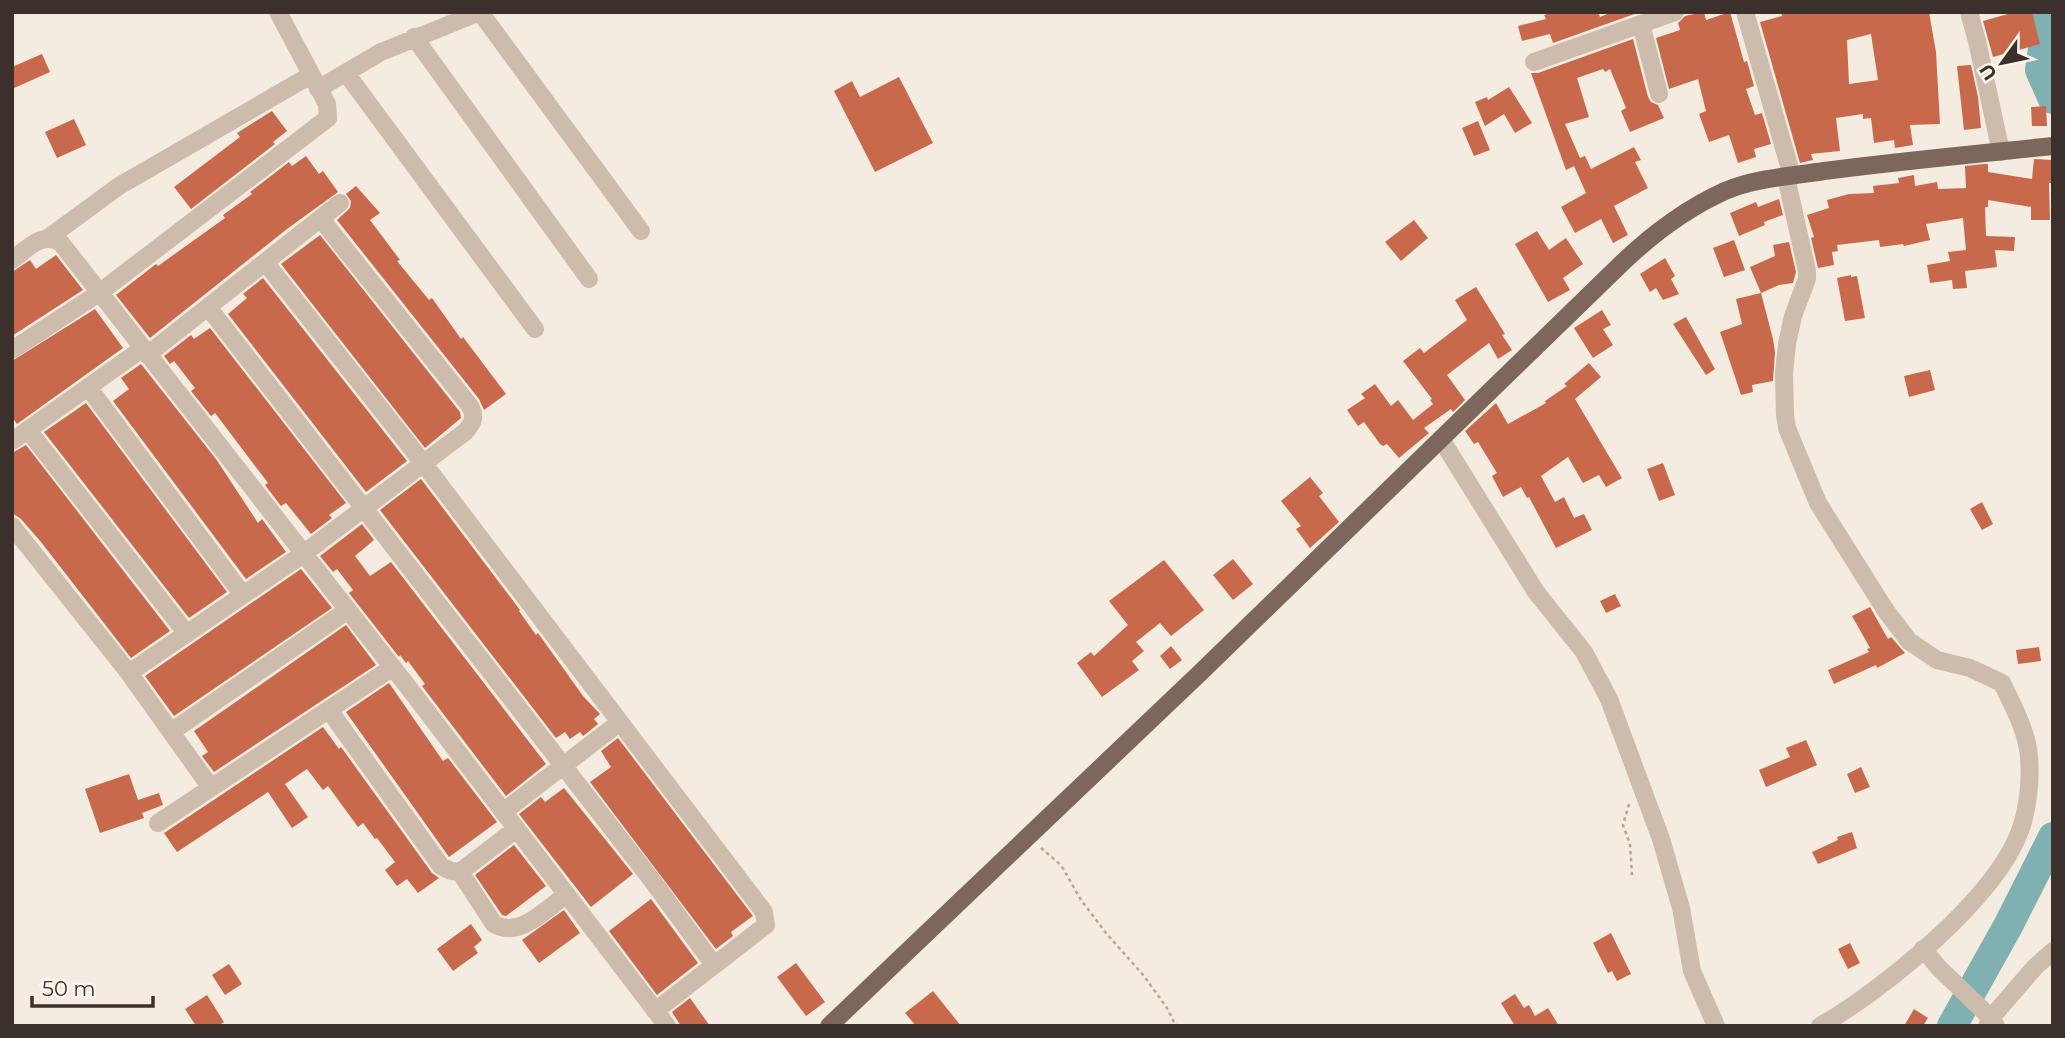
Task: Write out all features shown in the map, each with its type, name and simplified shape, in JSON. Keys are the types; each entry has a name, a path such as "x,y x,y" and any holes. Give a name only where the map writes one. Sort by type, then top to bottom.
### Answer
{"main road":[{"path":"829,1026 1201,672 1651,237 1688,211 1727,190 1755,182 1901,161 2052,146"}],"street":[{"path":"12,350 99,293 328,118 329,112 315,82 278,12"},
{"path":"12,260 37,241 48,238 119,186 315,82 346,73 414,37 480,12 641,231"},
{"path":"1745,12 1789,176 1807,271 1807,279 1793,316 1787,344 1784,373 1787,428 1805,473 1830,523 1885,611 1909,641 1937,660 1970,668 2002,682 2028,743 2029,779 2020,831 2001,866 1971,904 1923,949 1860,999 1820,1026"},
{"path":"1969,12 2001,152"},
{"path":"1534,62 1665,14"},
{"path":"1641,24 1659,94"},
{"path":"414,37 589,279"},
{"path":"346,73 535,329"},
{"path":"12,441 208,307 340,203"},
{"path":"129,673 303,554 424,464 470,426 474,414 321,219"},
{"path":"48,238 61,243 393,667 667,1026"},
{"path":"265,262 424,464 764,912 766,925 655,1011"},
{"path":"208,307 651,879 714,965"},
{"path":"88,387 243,595"},
{"path":"28,430 187,634"},
{"path":"1441,439 1536,592 1584,652 1609,699 1661,839 1681,908 1692,971 1716,1026"},
{"path":"12,527 129,673 211,788"},
{"path":"171,732 348,610"},
{"path":"158,823 393,667"},
{"path":"329,710 441,866 460,872 516,830"},
{"path":"503,812 620,722"},
{"path":"460,872 494,924 502,929 509,930 524,925 566,895"},
{"path":"1923,949 1988,1019 2053,951"}],"path":[{"path":"1630,801 1623,825 1630,844 1632,875"},
{"path":"1029,835 1061,865 1082,900 1106,933 1144,976 1178,1026"}],"building":[{"path":"1553,12 1598,12 1600,17 1612,12 1640,12 1553,43 1550,34 1522,41 1518,26 1546,19 1544,15"},
{"path":"1704,12 1706,20 1730,12 1744,62 1747,61 1754,86 1746,89 1755,115 1762,113 1771,144 1754,149 1756,157 1738,163 1729,135 1709,142 1699,114 1706,111 1698,79 1669,89 1656,38 1680,30 1678,23 1685,16"},
{"path":"1781,12 1929,12 1936,52 1940,124 1910,125 1913,145 1895,148 1894,140 1874,143 1871,118 1863,119 1863,114 1836,118 1840,151 1811,154 1813,160 1800,163 1760,22 1782,16","holes":["1871,34 1878,80 1849,84 1847,40"]},
{"path":"2015,12 2032,12 2040,44 1993,57 1983,21"},
{"path":"1633,39 1648,97 1658,105 1664,118 1630,132 1621,111 1626,108 1610,69 1605,72 1603,69 1577,78 1589,117 1565,124 1580,158 1585,156 1591,169 1634,147 1641,160 1635,162 1648,188 1614,206 1628,235 1613,243 1601,219 1575,233 1561,207 1586,193 1574,166 1566,170 1531,73 1538,73"},
{"path":"42,54 50,72 12,89 12,67"},
{"path":"1971,65 1981,128 1964,130 1957,66"},
{"path":"899,77 933,143 875,172 834,91 852,81 860,97"},
{"path":"1509,87 1532,123 1515,133 1504,114 1485,126 1475,102 1487,97 1488,100"},
{"path":"2046,106 2047,126 2032,126 2031,107"},
{"path":"272,111 287,131 273,142 275,144 191,209 174,187 240,137 237,133"},
{"path":"74,119 86,145 57,158 45,132"},
{"path":"1478,121 1490,150 1474,156 1462,128"},
{"path":"306,156 319,174 323,171 338,192 150,338 116,295 156,264 158,266 225,218 223,215 289,162 292,166"},
{"path":"2034,159 2053,160 2053,183 2049,183 2050,220 2031,220 2031,207 1988,200 1988,207 1985,207 1986,236 2015,237 2014,251 1995,250 1997,267 1965,271 1967,288 1953,289 1952,280 1930,283 1927,265 1950,261 1948,252 1966,250 1963,218 1926,224 1930,240 1904,246 1880,247 1879,240 1837,245 1838,251 1832,252 1834,265 1818,268 1811,238 1814,237 1807,215 1829,208 1827,200 1849,194 1874,193 1873,186 1899,183 1898,178 1914,175 1915,186 1937,182 1938,189 1966,188 1965,166 1984,164 1988,164 1988,172 2032,179"},
{"path":"356,186 380,213 370,220 400,260 397,261 429,300 432,298 506,394 484,410 479,399 337,220 350,208 351,201 346,194"},
{"path":"1779,199 1783,215 1739,236 1730,213 1756,202 1758,207"},
{"path":"1414,220 1428,238 1401,261 1385,242"},
{"path":"1537,231 1549,250 1566,238 1583,264 1563,278 1570,290 1548,302 1515,244"},
{"path":"320,235 460,412 461,418 425,448 281,264"},
{"path":"1734,240 1745,270 1724,277 1713,248"},
{"path":"1789,242 1796,272 1793,283 1779,285 1761,293 1750,267 1775,256 1773,245"},
{"path":"56,255 83,290 12,336 12,272 30,260 36,269"},
{"path":"1665,258 1675,276 1671,279 1679,294 1663,300 1656,288 1650,292 1640,274"},
{"path":"1857,276 1865,318 1845,321 1837,278"},
{"path":"263,278 407,461 366,492 228,314 247,298 243,294"},
{"path":"1476,287 1512,350 1498,359 1489,343 1447,375 1465,400 1453,412 1451,409 1424,428 1429,433 1399,458 1387,444 1380,444 1364,422 1358,426 1347,410 1365,398 1361,394 1375,384 1391,406 1398,400 1413,420 1433,404 1403,361 1420,348 1424,353 1467,320 1455,300"},
{"path":"1761,293 1775,352 1773,381 1752,385 1753,392 1741,395 1720,332 1742,324 1736,299"},
{"path":"95,309 123,348 17,424 12,417 12,361"},
{"path":"1602,310 1611,325 1603,329 1613,345 1593,358 1574,328"},
{"path":"1686,317 1715,369 1706,375 1673,324"},
{"path":"210,328 346,503 329,515 332,518 311,534 286,503 281,506 265,485 268,483 215,413 211,416 191,391 195,388 174,361 170,364 164,356 191,335 194,339"},
{"path":"1589,363 1601,377 1575,399 1622,478 1606,487 1599,475 1583,483 1568,457 1541,476 1555,502 1564,497 1574,518 1584,514 1592,530 1556,548 1521,487 1503,497 1492,476 1497,473 1478,442 1474,444 1465,431 1496,403 1508,424 1546,403 1545,401 1567,386 1564,384"},
{"path":"141,364 216,459 258,523 262,519 286,552 246,579 113,401 129,389 121,378"},
{"path":"1930,370 1935,390 1909,397 1904,376"},
{"path":"86,403 227,592 189,618 44,432"},
{"path":"26,445 170,631 131,658 41,542 21,519 12,513 12,453"},
{"path":"1663,463 1675,495 1659,501 1647,469"},
{"path":"1310,477 1323,493 1319,496 1339,522 1310,548 1296,529 1301,526 1281,501"},
{"path":"421,479 536,635 538,633 583,696 600,714 594,719 598,724 583,736 580,732 570,739 565,732 556,738 380,510"},
{"path":"1982,502 1993,524 1982,530 1970,509"},
{"path":"362,524 374,540 355,556 370,576 391,562 546,764 506,796 422,686 425,684 408,661 406,663 400,655 399,657 349,593 353,590 337,569 333,572 320,556"},
{"path":"1233,559 1253,584 1233,600 1213,575"},
{"path":"1164,560 1204,610 1171,636 1160,623 1136,642 1144,651 1132,661 1139,670 1102,697 1077,663 1091,652 1094,656 1128,625 1109,601"},
{"path":"301,569 332,608 174,716 145,676"},
{"path":"1615,594 1621,606 1606,613 1600,601"},
{"path":"1870,607 1888,639 1891,637 1905,653 1877,668 1876,665 1834,684 1828,670 1869,652 1867,649 1870,648 1852,616"},
{"path":"346,625 376,665 214,772 202,756 208,752 194,731"},
{"path":"1171,646 1182,660 1170,669 1160,656"},
{"path":"2039,647 2041,661 2018,664 2016,650"},
{"path":"389,683 443,761 448,758 497,822 449,857 346,712"},
{"path":"323,727 339,749 341,747 432,873 439,878 418,893 407,879 397,886 385,870 395,862 377,838 375,839 363,823 358,827 328,786 323,790 307,769 285,784 308,817 292,828 268,792 177,852 164,833"},
{"path":"618,738 753,916 731,932 733,936 716,949 590,782 611,767 601,751"},
{"path":"1806,740 1817,765 1766,787 1759,770 1790,757 1786,748"},
{"path":"1861,767 1870,787 1855,793 1847,774"},
{"path":"129,774 138,800 159,793 163,805 142,813 144,818 100,833 85,789"},
{"path":"564,788 633,874 591,907 519,814 541,797 545,802"},
{"path":"1852,832 1857,848 1818,864 1812,852 1838,840 1837,837"},
{"path":"514,845 546,886 506,916 502,915 475,875"},
{"path":"651,899 698,963 657,995 609,931"},
{"path":"564,910 580,933 539,963 522,940"},
{"path":"471,924 482,940 474,947 478,953 453,971 437,949"},
{"path":"1611,933 1631,974 1617,981 1612,971 1608,973 1593,943"},
{"path":"1850,943 1860,963 1848,969 1838,949"},
{"path":"796,963 825,1002 806,1016 777,977"},
{"path":"229,964 242,984 225,995 212,975"},
{"path":"933,991 961,1026 916,1026 905,1013"},
{"path":"1515,994 1524,1008 1529,1005 1535,1016 1548,1008 1559,1026 1515,1026 1501,1003"},
{"path":"207,995 224,1022 218,1026 196,1026 185,1009"},
{"path":"690,998 710,1026 681,1026 672,1012"},
{"path":"1914,1009 1928,1018 1923,1026 1904,1026"}],"waterway":[{"path":"2048,12 2040,70 2053,99"},
{"path":"1952,1026 2008,926 2053,837"}]}
